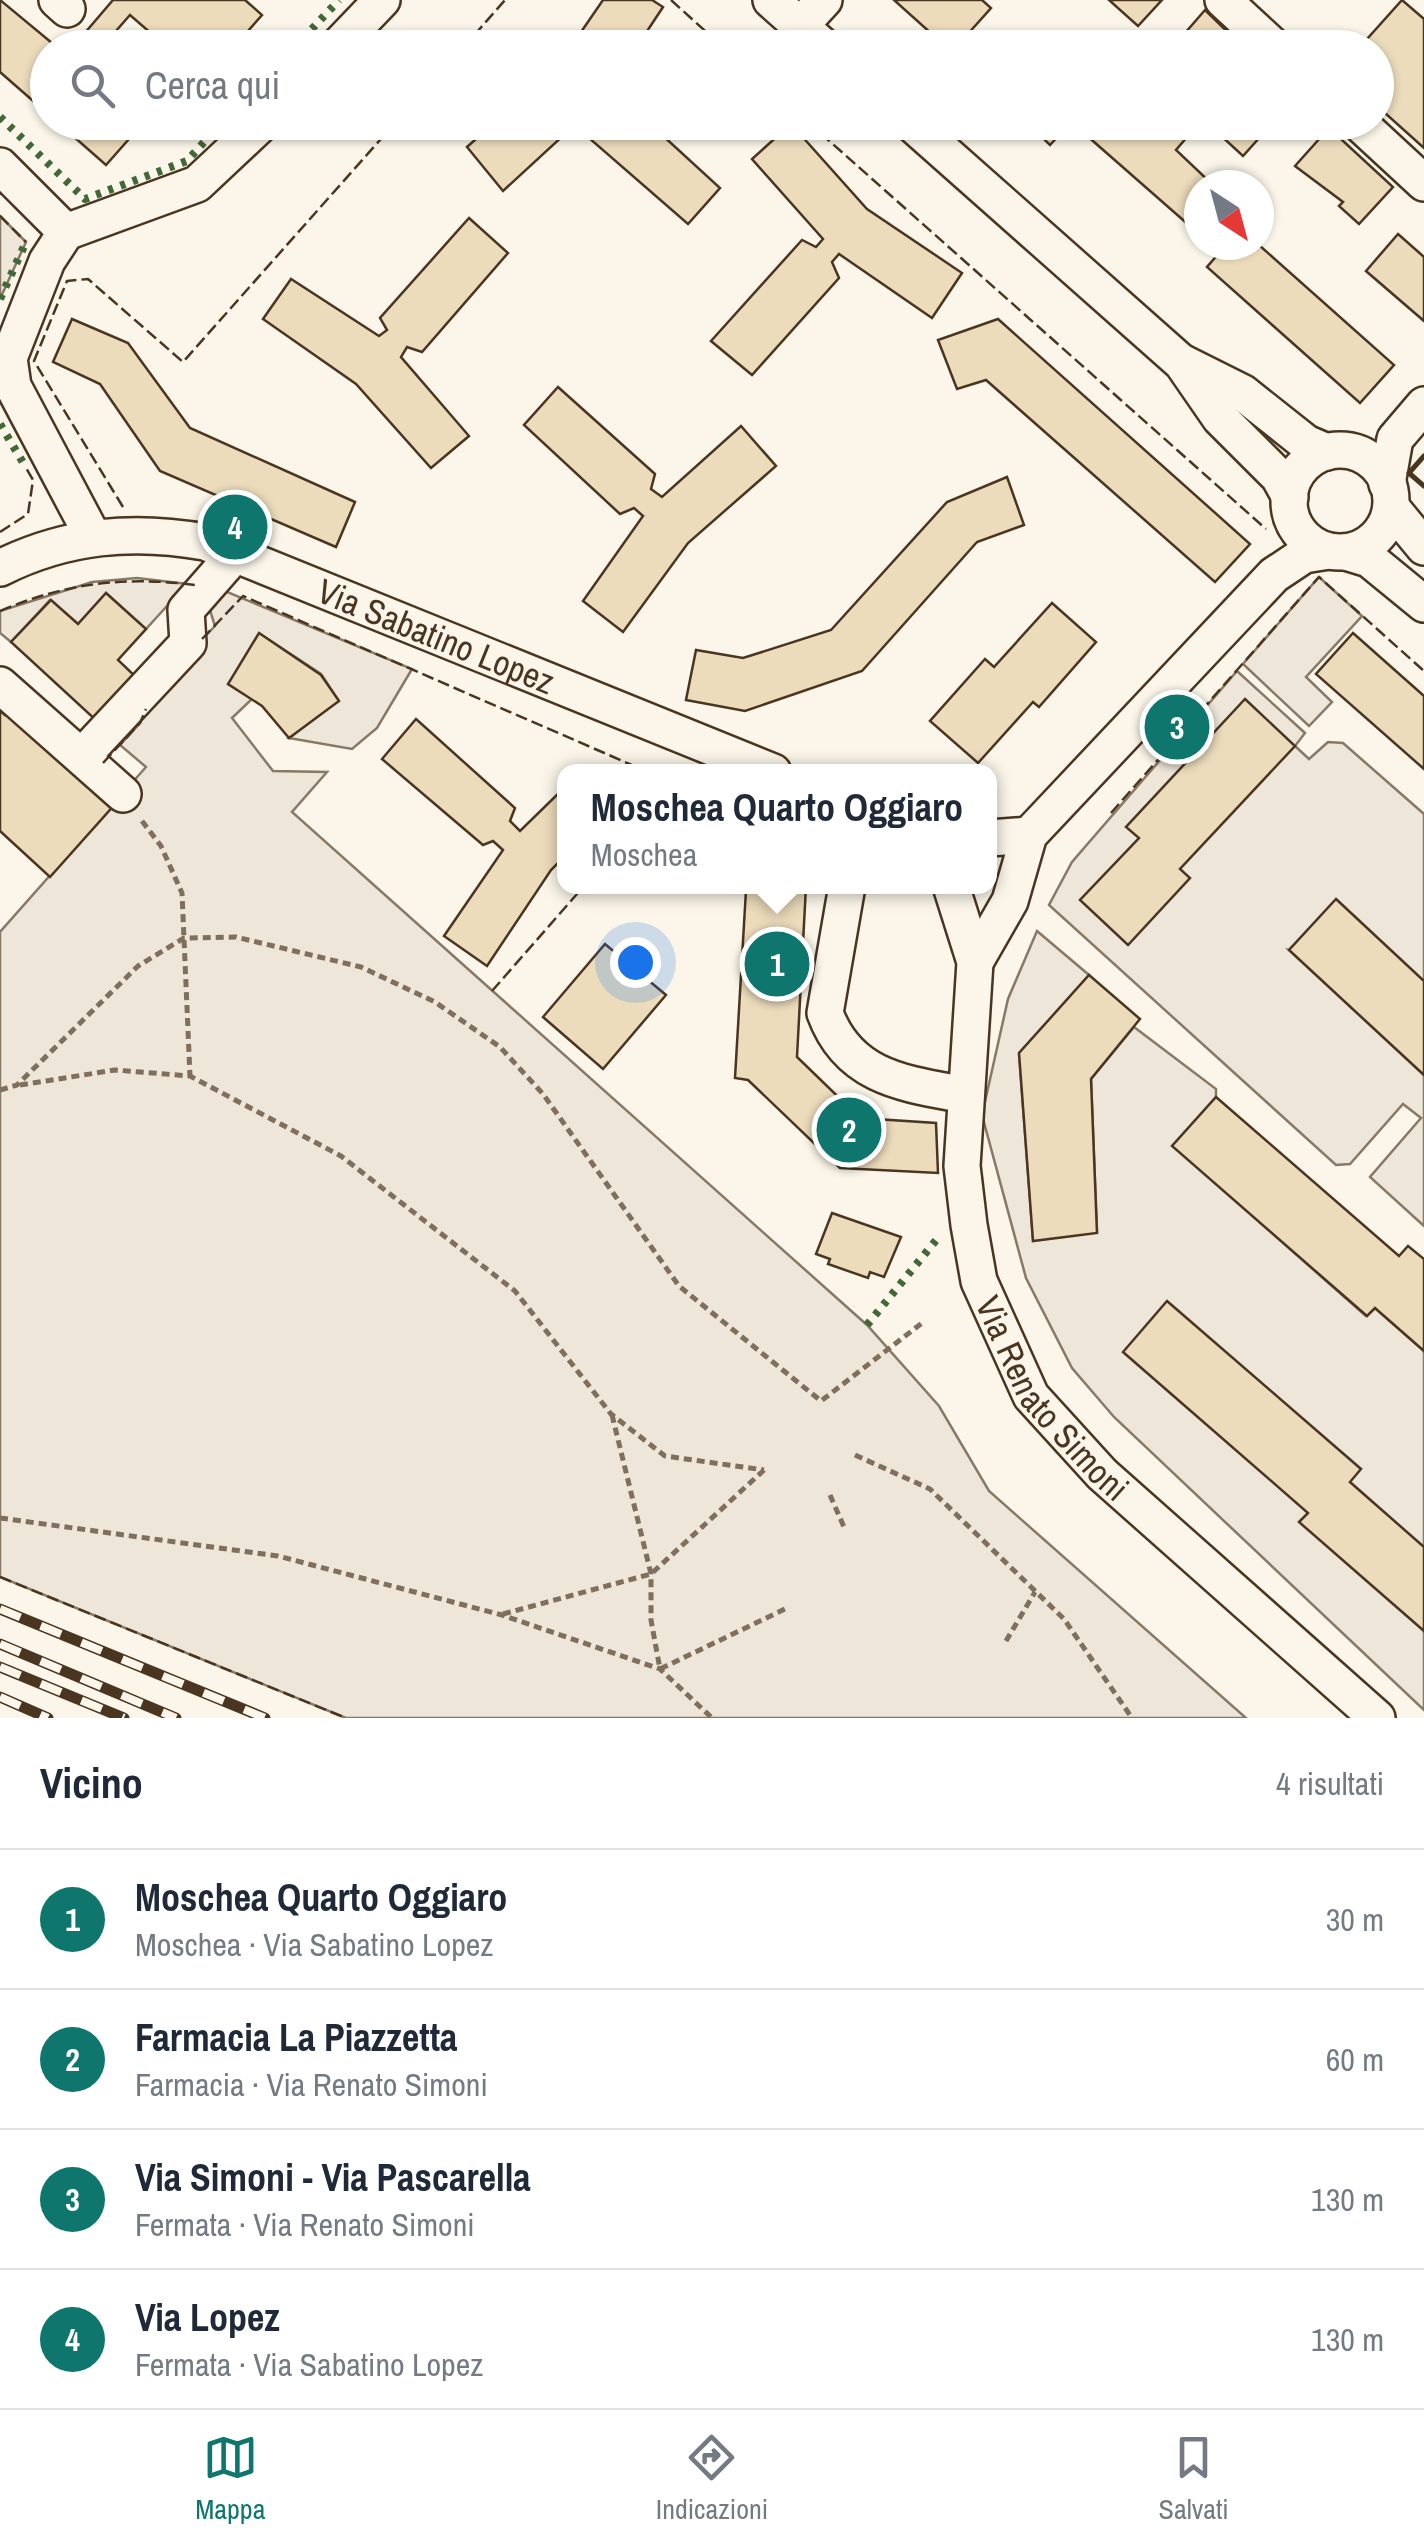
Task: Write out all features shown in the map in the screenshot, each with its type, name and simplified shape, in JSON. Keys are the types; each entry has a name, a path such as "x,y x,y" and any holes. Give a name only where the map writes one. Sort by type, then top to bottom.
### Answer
{"street":[{"path":"353,30 382,0"},
{"path":"771,0 816,24"},
{"path":"1223,0 1256,30"},
{"path":"93,537 13,386 9,358 46,261 66,232 198,184 244,140"},
{"path":"930,140 1182,363 1220,418 1279,477 1291,508 1313,545 1368,560 1424,604"},
{"path":"1377,140 1424,183"},
{"path":"0,166 66,232"},
{"path":"1182,363 1243,392 1306,442 1374,463 1389,496 1424,547"},
{"path":"1274,575 1289,548 1291,508 1299,471 1340,452 1378,445 1398,432 1424,404"},
{"path":"1338,551 1376,538 1389,496 1389,460 1398,432"},
{"name":"Via Sabatino Lopez","path":"0,568 47,546 93,537 168,535 236,554 753,764"},
{"name":"Via Renato Simoni","path":"975,962 1010,901 1028,835 1274,575 1304,555 1338,551"},
{"path":"88,750 188,643 186,610 236,554"},
{"path":"0,686 123,794"},
{"path":"997,837 1028,835"},
{"path":"846,894 825,1013 831,1029 876,1076 966,1095"},
{"name":"Via Renato Simoni","path":"954,894 975,962 962,1166 979,1281 1031,1396 1102,1474 1377,1718"}],"path":[{"path":"123,794 161,846 182,893 190,1076"},
{"path":"17,1085 138,966 184,938 236,937 362,967 435,1002 500,1047 543,1094 679,1286 821,1401 922,1323"},
{"path":"0,1090 115,1070 190,1076 340,1156 514,1290 611,1414 664,1456 764,1470 651,1574 502,1615"},
{"path":"611,1414 651,1574 651,1620 660,1669"},
{"path":"856,1455 930,1489 1064,1618 1132,1718"},
{"path":"830,1495 844,1527"},
{"path":"0,1518 278,1556 502,1615 660,1669 712,1718"},
{"path":"1006,1642 1035,1592"},
{"path":"660,1669 785,1610"}],"shaded area":[{"path":"0,216 26,242 0,299"},
{"path":"1319,577 1362,616 1306,677 1332,702 1309,726 1243,664"},
{"path":"137,578 187,584 146,629 106,593 78,624 50,600 11,642 0,633 0,611 92,582"},
{"path":"220,589 412,669 377,728 352,749 289,738 338,700 321,674 260,634 229,684 252,699 232,718 273,771 327,772 292,812 867,1325 939,1406 989,1491 1246,1718 346,1718 0,1577 0,932 146,767 120,745 140,723 154,689 215,626 208,604"},
{"path":"1237,671 1305,733 1295,746 1309,759 1328,742 1343,743 1424,814 1424,981 1289,950 1424,1075 1424,1226 1370,1177 1421,1118 1403,1104 1350,1164 1336,1165 1049,905 1072,862"},
{"path":"1037,931 1089,975 1019,1054 1033,1240 1097,1232 1091,1079 1134,1027 1216,1089 1216,1097 1173,1146 1366,1316 1375,1308 1424,1351 1424,1710 1114,1417 1072,1368 1026,1278 982,1115 1008,999"}],"building":[{"path":"0,0 36,30 30,30 30,98 0,72"},
{"path":"113,0 245,0 262,15 249,30 147,30 130,15 117,30 87,30"},
{"path":"603,0 652,0 663,7 648,30 582,30"},
{"path":"894,0 982,0 991,8 971,30 927,30"},
{"path":"1109,0 1162,0 1138,26"},
{"path":"1402,0 1424,19 1424,148 1394,121 1394,30 1375,30"},
{"path":"1205,10 1226,30 1188,30"},
{"path":"78,140 128,140 106,165"},
{"path":"475,140 558,140 503,191 467,147"},
{"path":"591,140 668,140 720,188 688,224"},
{"path":"773,140 805,140 867,209 962,273 932,318 839,254 832,262 839,278 752,375 711,341 802,240 816,247 823,239 752,159"},
{"path":"1092,140 1185,140 1176,150 1197,170 1184,170 1184,221"},
{"path":"1226,140 1257,140 1243,156"},
{"path":"1318,140 1342,140 1393,187 1359,224 1339,206 1343,202 1295,166"},
{"path":"469,218 508,253 422,352 407,347 401,357 469,436 431,468 356,384 263,319 291,279 379,336 387,330 380,318"},
{"path":"1398,234 1424,257 1424,321 1366,271"},
{"path":"1274,258 1394,365 1360,403 1207,267 1213,260"},
{"path":"72,319 128,343 190,428 355,502 336,547 160,471 100,384 53,362"},
{"path":"998,319 1250,544 1215,582 986,380 957,389 938,340"},
{"path":"558,387 655,474 651,489 662,497 741,426 776,466 688,543 623,632 583,601 643,516 634,508 620,514 524,425"},
{"path":"1007,477 1024,525 977,542 862,671 745,711 686,700 696,650 743,658 831,630 947,502"},
{"path":"106,593 146,629 118,660 139,680 99,723 11,642 51,600 78,624"},
{"path":"1052,603 1096,642 1039,707 1033,702 978,763 930,721 985,659 994,667"},
{"path":"259,633 321,675 339,701 289,738 262,706 228,684"},
{"path":"1353,633 1424,696 1424,769 1316,674"},
{"path":"1245,699 1295,746 1180,869 1190,878 1128,945 1080,900 1139,838 1126,827"},
{"path":"11,709 116,803 50,877 0,831 0,711 5,715"},
{"path":"416,719 515,808 510,821 520,831 557,795 557,864 487,966 444,936 503,850 493,841 483,845 382,759"},
{"path":"746,894 806,894 797,1057 860,1118 936,1123 938,1173 840,1168 748,1080 735,1078"},
{"path":"1336,899 1424,981 1424,1075 1289,950"},
{"path":"605,944 666,995 603,1069 543,1017"},
{"path":"1089,975 1140,1019 1091,1079 1097,1233 1033,1241 1019,1053"},
{"path":"1216,1097 1399,1256 1408,1246 1424,1259 1424,1351 1375,1308 1367,1316 1172,1146"},
{"path":"832,1213 901,1237 884,1277 870,1272 868,1278 828,1264 830,1259 816,1254"},
{"path":"1167,1301 1361,1469 1350,1482 1424,1547 1424,1631 1299,1522 1308,1513 1123,1352"}],"railway":[{"path":"0,1609 265,1718"},
{"path":"0,1644 176,1718"},
{"path":"0,1667 124,1718"},
{"path":"0,1697 48,1718"}],"hedge":[{"path":"311,30 339,0"},
{"path":"0,117 85,199 187,161 206,140"},
{"path":"0,299 26,242"},
{"path":"0,424 25,466"},
{"path":"867,1325 937,1239"}],"fence":[{"path":"479,30 505,0"},
{"path":"671,0 704,30"},
{"path":"123,507 34,361 67,281 88,279 183,362 380,140"},
{"path":"828,140 1266,529"},
{"path":"0,216 26,242"},
{"path":"0,532 28,514 33,480 25,466"},
{"path":"1111,813 1319,577 1424,671"},
{"path":"0,611 48,594 96,584 144,581 195,585"},
{"path":"202,639 243,596 630,764"},
{"path":"103,763 140,723 146,709"},
{"path":"492,991 577,894"},
{"path":"0,1577 346,1718"}],"wall":[{"path":"1424,456 1409,473 1424,486"}],"place":[{"name":"Via Lopez","path":"235,527"},
{"name":"Via Simoni - Via Pascarella","path":"1177,727"},
{"name":"Moschea Quarto Oggiaro","path":"777,964"},
{"name":"Farmacia La Piazzetta","path":"849,1130"}]}
